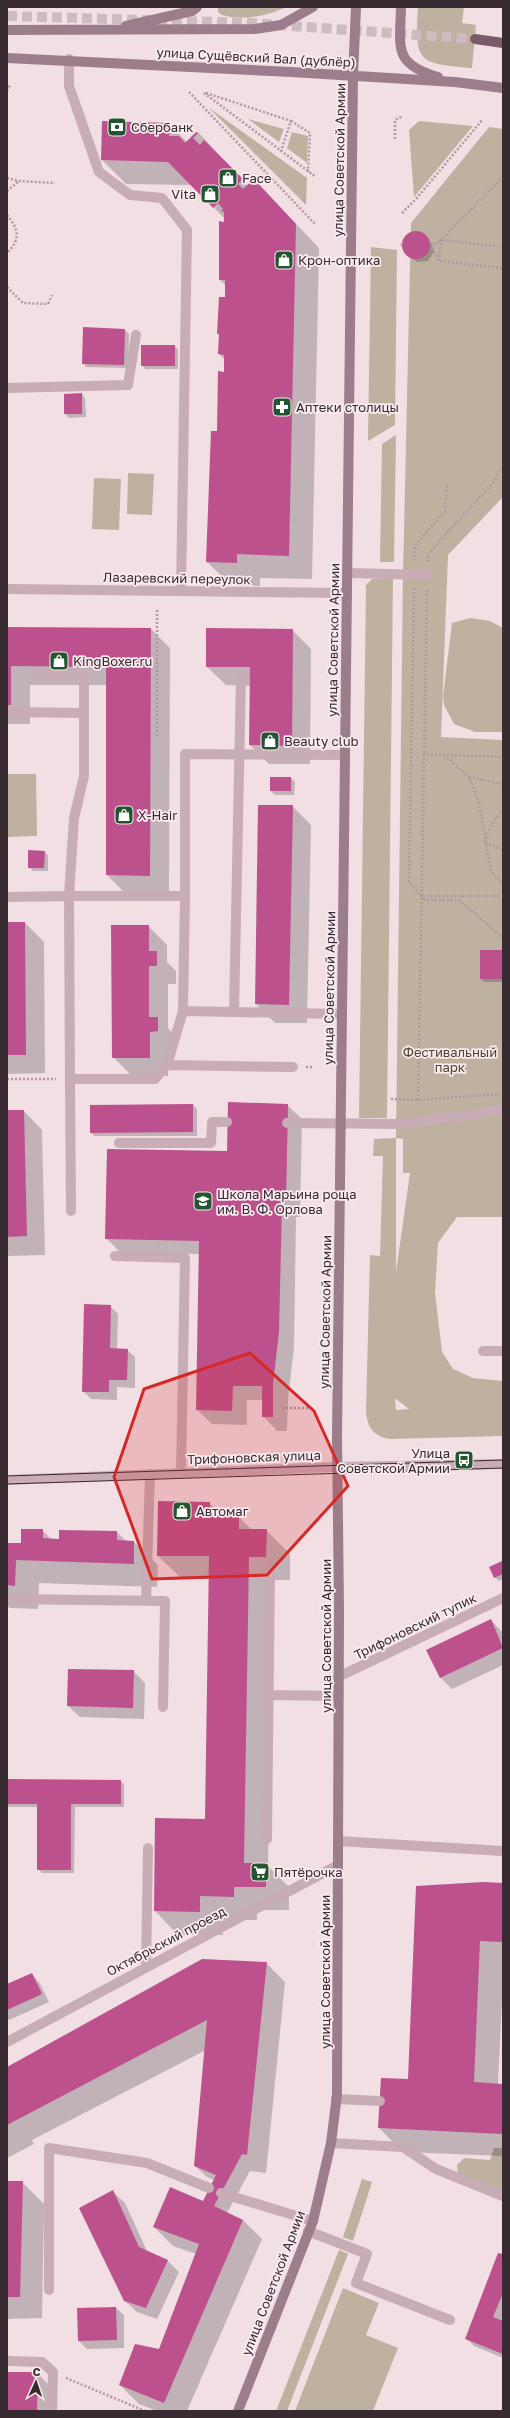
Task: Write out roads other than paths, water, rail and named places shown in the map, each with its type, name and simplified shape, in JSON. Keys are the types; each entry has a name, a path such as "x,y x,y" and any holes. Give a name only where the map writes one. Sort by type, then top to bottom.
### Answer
{"main road":[{"path":"110,30 192,11 197,7"},
{"path":"7,30 255,30 281,25 313,7"},
{"path":"401,7 400,44 409,65 425,73 455,82"},
{"name":"улица Советской Армии","path":"238,2411 312,2221 332,2143 336,2099 339,1696 337,1467 340,1124 353,76 356,8"},
{"path":"475,39 503,43"},
{"name":"улица Сущёвский Вал (дублёр)","path":"7,58 70,59 455,82 503,88"}],"street":[{"path":"70,59 70,86 99,172 130,196 162,198 187,230 181,591"},
{"path":"7,388 128,385 136,335"},
{"path":"347,574 428,575"},
{"name":"Лазаревский переулок","path":"7,589 347,592"},
{"path":"36,674 84,674 84,776 74,818 69,896 71,1211"},
{"path":"234,1012 241,677"},
{"path":"7,712 84,713"},
{"path":"70,1078 155,1078 167,1065 183,1011 185,754 345,755"},
{"path":"7,897 185,896"},
{"path":"183,1011 342,1014"},
{"path":"167,1065 293,1067"},
{"path":"287,1123 402,1124 503,1110"},
{"path":"119,1143 211,1143 212,1122 227,1122"},
{"path":"115,1256 185,1258 180,1473"},
{"path":"483,1351 503,1351"},
{"name":"Трифоновская улица","path":"7,1480 337,1467 503,1464"},
{"path":"146,1600 150,1474"},
{"path":"267,1839 270,1566"},
{"name":"Трифоновский тупик","path":"338,1677 503,1598"},
{"path":"7,1599 165,1601 163,1707"},
{"path":"269,1695 339,1696"},
{"path":"338,1841 503,1851"},
{"path":"146,1967 148,1848"},
{"name":"Октябрьский проезд","path":"7,2042 338,1865"},
{"path":"336,2099 380,2102"},
{"path":"332,2143 403,2147 436,2170 503,2196"},
{"path":"49,2290 49,2148 147,2163 209,2188"},
{"path":"221,2193 312,2221"},
{"path":"308,2231 367,2254 356,2283 450,2320"},
{"path":"7,2361 42,2362 53,2372 52,2411"}],"tunnel":[{"path":"7,16 250,23 475,39"}],"tram line":[{"path":"7,1476 503,1460"},
{"path":"7,1484 503,1468"}],"place":[{"name":"Сбербанк","path":"117,127"},
{"name":"Face","path":"228,178"},
{"name":"Vita","path":"210,194"},
{"name":"Крон-оптика","path":"284,260"},
{"name":"Аптеки столицы","path":"282,407"},
{"name":"KingBoxer.ru","path":"59,661"},
{"name":"Beauty club","path":"270,741"},
{"name":"X-Hair","path":"124,815"},
{"name":"Школа Марьина роща им. В. Ф. Орлова","path":"203,1201"},
{"name":"Улица Советской Армии","path":"464,1460"},
{"name":"Автомаг","path":"182,1511"},
{"name":"Пятёрочка","path":"260,1872"}],"park label":[{"name":"Фестивальный парк","path":"450,1060"}]}
